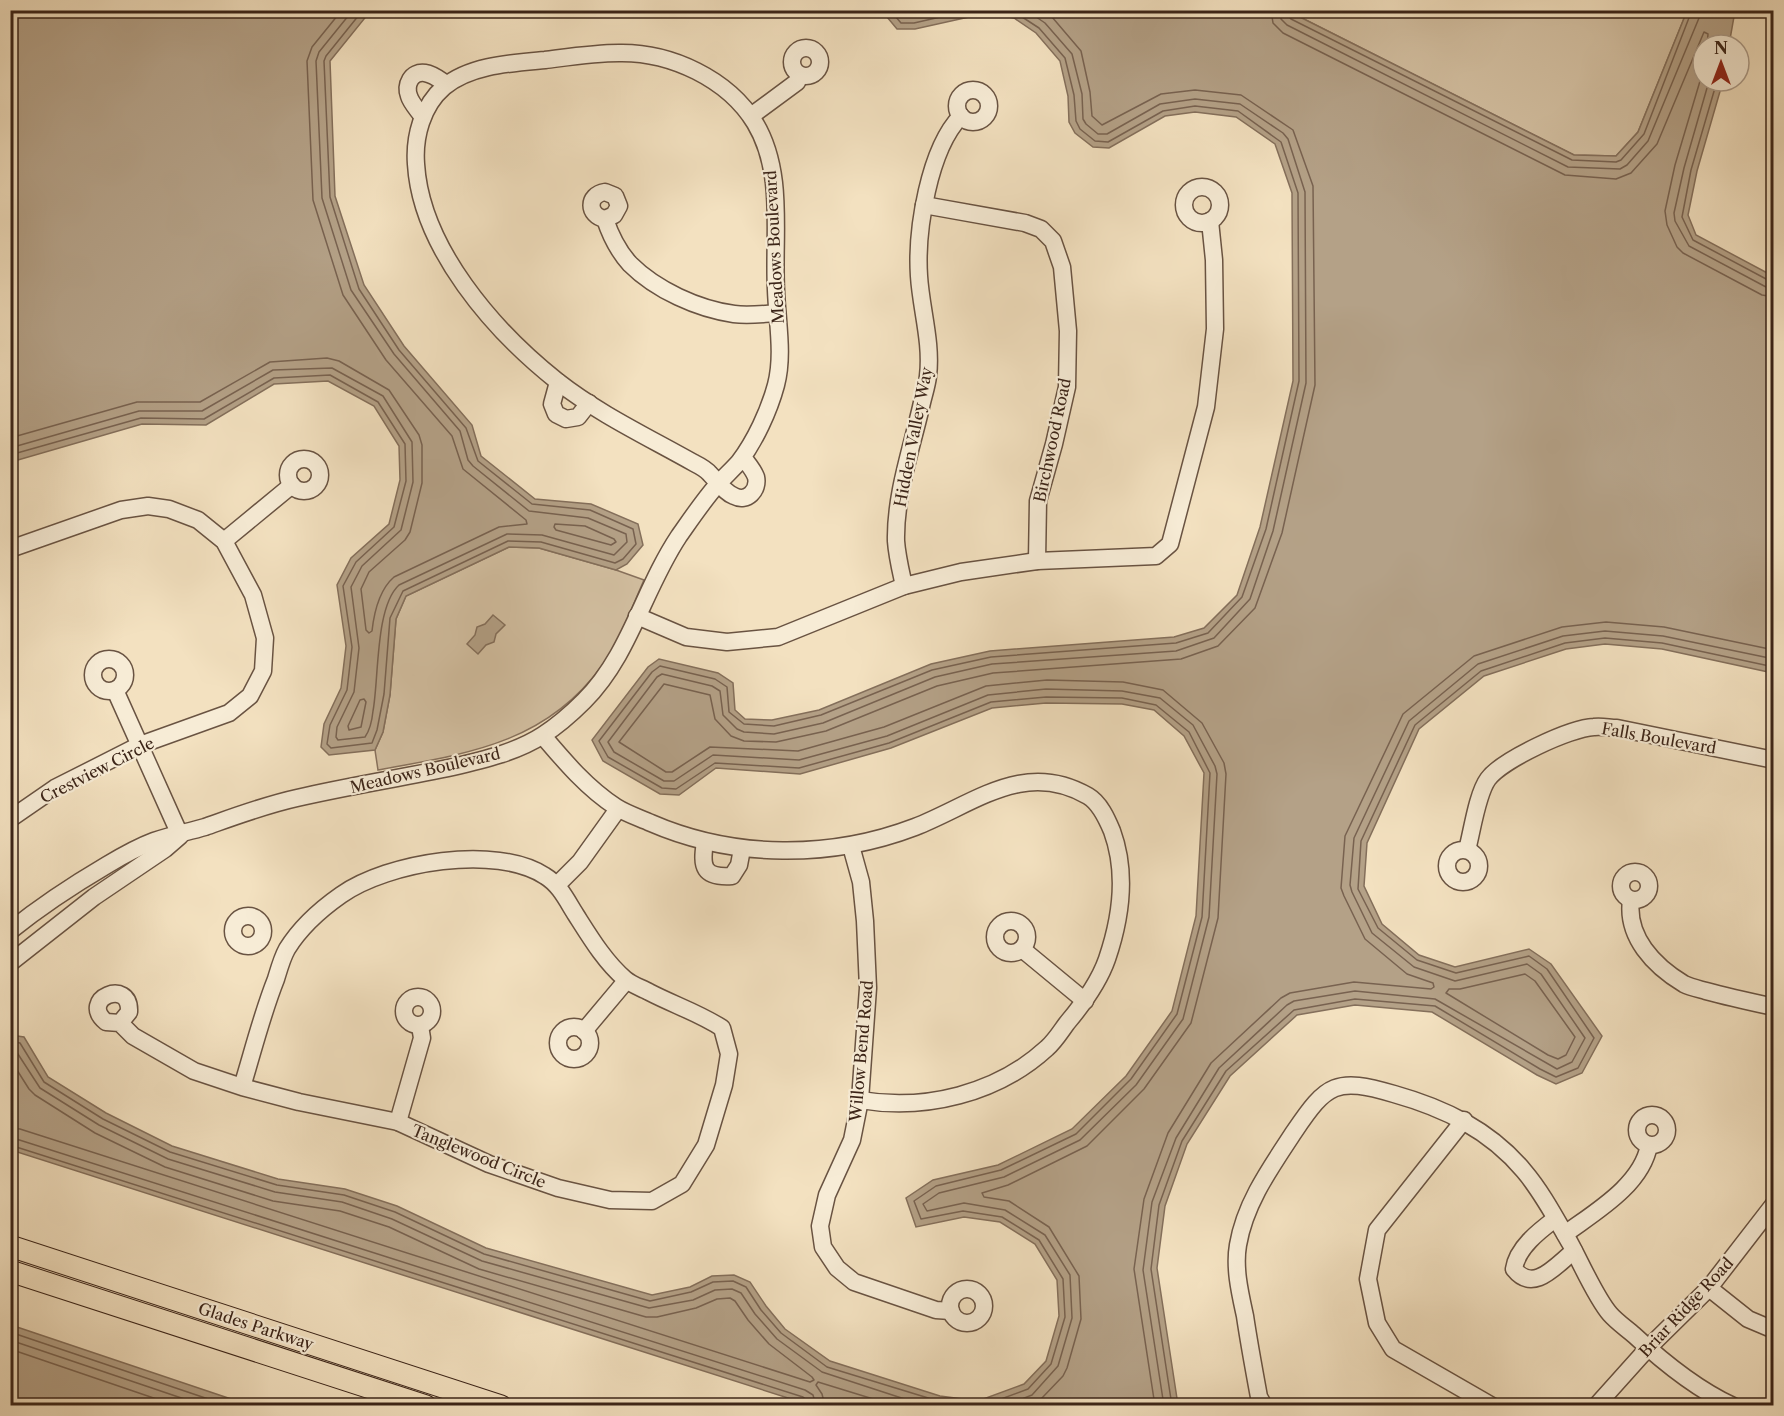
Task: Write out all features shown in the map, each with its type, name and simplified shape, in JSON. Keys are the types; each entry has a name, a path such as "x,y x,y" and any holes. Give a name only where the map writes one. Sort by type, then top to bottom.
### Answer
{"main road":[{"name":"Glades Parkway","path":"10,1246 501,1406"},
{"name":"Glades Parkway","path":"10,1271 426,1406"}],"street":[{"name":"Meadows Boulevard","path":"10,931 41,906 122,856 157,840 180,835 254,809 300,797 482,760 543,736 584,701 610,671 672,548 718,483 743,457 763,419 777,383 780,352 774,259 775,192 770,161 751,116 721,86 694,70 642,54 618,53 501,64 446,84 422,116 415,151 417,176 421,200 431,228 448,260 473,298 522,350 558,382 709,472 718,483"},
{"path":"422,116 409,98 407,87 410,79 417,74 425,73 446,84"},
{"path":"751,116 797,82 800,75"},
{"name":"Hidden Valley Way","path":"904,586 896,542 899,504 928,376 928,344 919,276 920,234 924,204 938,155 951,126 961,116"},
{"name":"Birchwood Road","path":"924,204 1025,223 1041,230 1053,241 1062,267 1068,331 1067,387 1038,501 1037,561"},
{"path":"605,219 609,230 629,262 650,281 692,303 736,315 777,313"},
{"path":"637,616 686,637 727,642 778,637 904,586 961,572 1037,561 1156,556 1170,544 1206,407 1215,329 1214,260 1210,221"},
{"path":"558,382 552,404 556,414 566,419 578,417 590,403"},
{"path":"718,483 734,497 749,496 754,492 756,477 743,457"},
{"path":"224,541 292,485"},
{"name":"Crestview Circle","path":"10,549 121,510 148,506 169,509 198,520 224,541 253,595 265,639 263,671 250,696 229,713 140,745 55,788 10,819"},
{"path":"115,690 180,835"},
{"name":"Falls Boulevard","path":"1467,850 1487,780 1506,762 1567,734 1594,727 1617,728 1773,760"},
{"path":"543,736 570,769 618,809 705,842 742,849 790,851 851,846 915,827 1005,786 1029,781 1056,783 1089,797 1100,807 1119,851 1121,877 1118,912 1107,961 1085,1001 1048,1047 1017,1070 981,1088 947,1099 911,1104 881,1104 860,1100"},
{"path":"557,885 580,862 618,809"},
{"name":"Meadows Boulevard","path":"10,963 94,897 165,849 180,835"},
{"path":"705,842 702,860 709,873 717,877 732,876 740,865 742,849"},
{"name":"Willow Bend Road","path":"851,846 862,892 868,988 860,1100 852,1140 827,1195 820,1226 823,1247 837,1268 855,1282 936,1310 951,1311"},
{"name":"Tanglewood Circle","path":"120,1023 134,1036 194,1071 242,1087 298,1102 398,1122 489,1164 558,1188 610,1200 651,1201 682,1184 706,1145 724,1085 729,1054 722,1028 701,1014 673,1004 626,981 600,951 557,885 545,875 527,867 483,859 459,859 378,876 343,894 312,918 287,950 269,997 242,1087"},
{"path":"1631,900 1629,911 1634,932 1649,958 1685,985 1773,1007"},
{"path":"261,938 287,950"},
{"path":"1022,949 1085,1001"},
{"path":"584,1031 626,981"},
{"path":"398,1122 422,1038 420,1026"},
{"path":"1264,1406 1259,1397 1239,1285 1238,1244 1253,1200 1264,1177 1307,1112 1318,1098 1348,1084 1426,1103 1464,1120 1504,1150 1525,1171 1610,1313 1684,1377 1733,1406"},
{"path":"1464,1120 1377,1230 1368,1280 1377,1323 1393,1349 1492,1406"},
{"path":"1564,1234 1599,1209 1628,1184 1647,1158 1649,1145"},
{"name":"Briar Ridge Road","path":"1596,1406 1648,1348 1709,1288 1773,1204"},
{"path":"1555,1219 1543,1228 1516,1257 1514,1269 1520,1276 1529,1280 1540,1278 1574,1251"},
{"path":"1709,1288 1748,1319 1773,1330"}],"shaded area":[{"path":"1288,11 1687,11 1638,132 1616,156 1574,155"},
{"path":"509,547 539,548 644,580 614,647 579,693 555,713 529,729 472,751 378,770 375,750 383,732 390,695 396,619 406,596"}],"water":[{"path":"11,10 375,11 368,14 330,61 335,196 364,285 404,346 472,425 481,456 535,499 591,504 638,524 643,545 627,564 616,570 539,548 509,547 406,596 396,619 390,695 383,732 375,750 329,755 321,747 324,724 341,688 346,646 337,585 351,558 389,524 400,480 399,446 374,406 328,381 274,384 206,425 142,424 11,462"},
{"path":"882,11 1288,11 1574,155 1616,156 1638,132 1687,11 1735,11 1731,33 1691,33 1691,93 1720,93 1697,171 1688,215 1696,235 1773,276 1773,673 1662,649 1605,644 1566,649 1484,676 1419,729 1367,843 1364,886 1382,924 1419,955 1455,967 1529,949 1551,964 1602,1036 1582,1073 1556,1084 1432,1012 1355,1005 1297,1015 1230,1076 1187,1144 1165,1206 1157,1268 1178,1405 810,1405 11,1150 11,1035 24,1037 48,1077 106,1113 172,1146 278,1179 345,1189 397,1206 486,1248 652,1295 690,1287 712,1276 734,1275 750,1282 785,1329 830,1361 940,1396 978,1401 1024,1384 1046,1361 1059,1316 1057,1280 1035,1244 1000,1222 964,1217 916,1227 906,1198 933,1180 998,1165 1072,1129 1126,1076 1172,1011 1196,916 1204,773 1184,736 1154,710 1122,704 1046,703 992,708 891,748 800,774 716,768 679,795 660,794 603,761 592,740 648,667 659,659 718,673 733,683 735,710 745,719 772,720 819,710 931,664 990,651 1174,637 1204,628 1237,595 1260,527 1293,381 1292,193 1275,144 1236,117 1195,112 1165,116 1109,148 1093,147 1075,133 1069,122 1068,96 1060,61 1036,33 1014,18 987,13 915,29 897,29"},
{"path":"493,615 505,625 496,634 494,642 486,645 478,654 467,644 475,635 477,627 485,624"},
{"path":"11,1325 249,1405 11,1405"}]}
